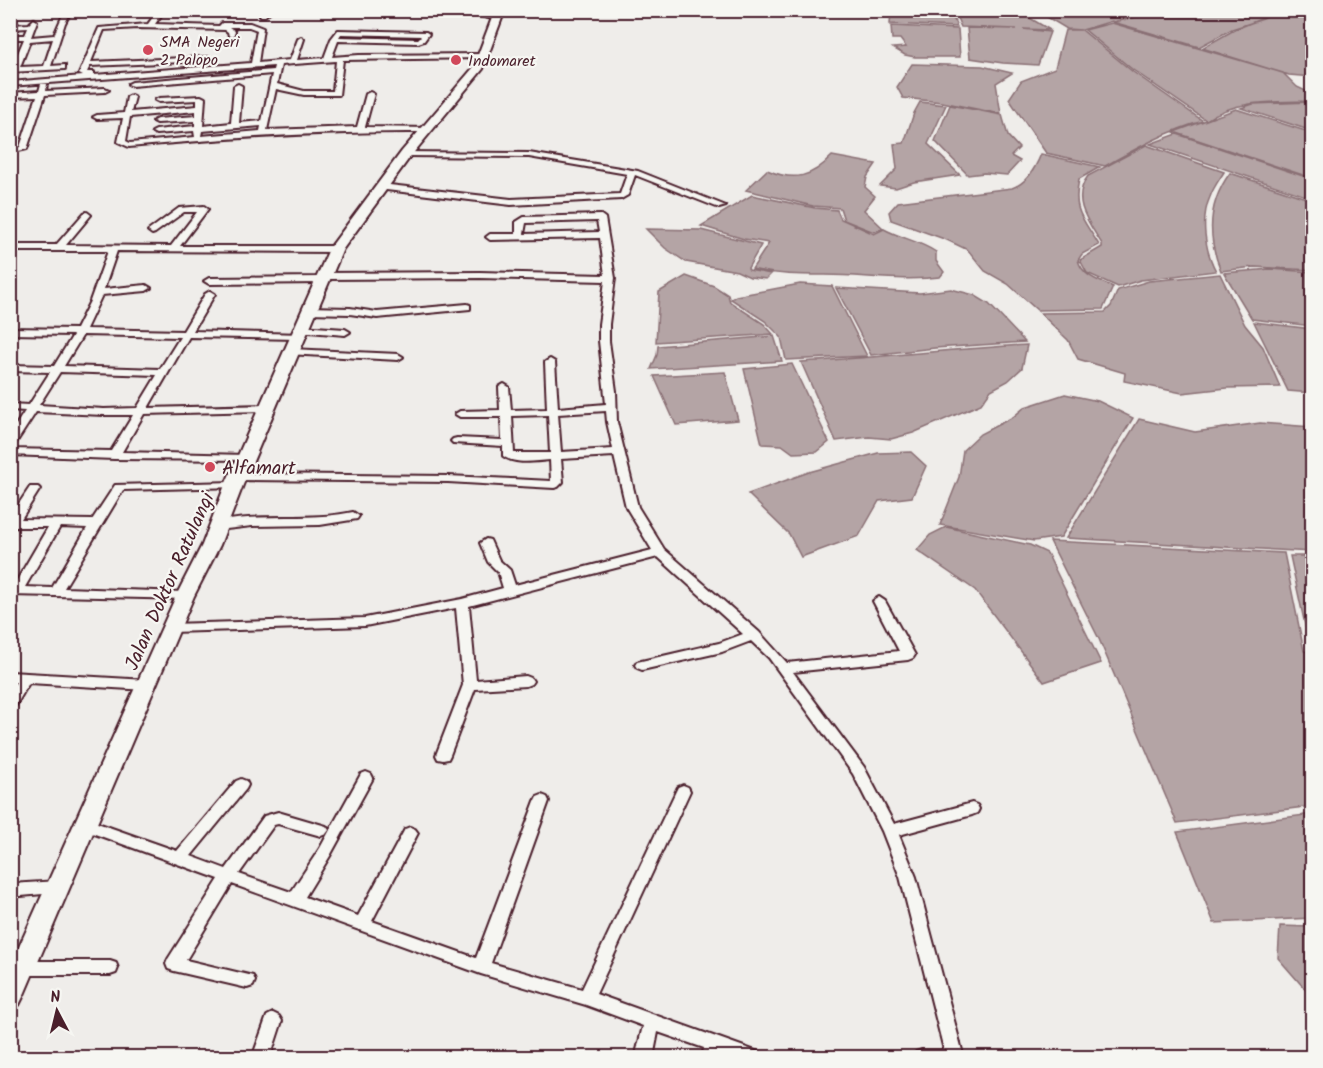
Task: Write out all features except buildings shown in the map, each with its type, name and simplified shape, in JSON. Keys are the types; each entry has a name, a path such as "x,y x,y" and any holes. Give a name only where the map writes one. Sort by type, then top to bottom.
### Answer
{"highway":[{"name":"Jalan Doktor Ratulangi","path":"11,992 218,526 336,249 406,154 462,90 484,56 500,13"}],"street":[{"path":"47,67 69,10"},
{"path":"150,26 162,10"},
{"path":"454,10 500,13"},
{"path":"10,27 33,24 12,71"},
{"path":"196,25 239,24 261,29 254,65"},
{"path":"82,76 102,28 150,26 226,28 232,31 231,35"},
{"path":"327,60 334,39 338,32 426,34 422,40 417,41 334,39"},
{"path":"10,37 57,37"},
{"path":"292,63 301,39"},
{"path":"10,84 82,76 389,56 484,56"},
{"path":"88,64 208,59"},
{"path":"273,85 289,92 336,93 340,59"},
{"path":"167,70 171,60"},
{"path":"263,133 278,63"},
{"path":"12,71 62,67"},
{"path":"132,84 276,72"},
{"path":"10,151 23,149 46,81"},
{"path":"235,125 238,86"},
{"path":"12,105 13,95 105,90"},
{"path":"360,129 370,94"},
{"path":"131,97 124,144 263,133 360,129 426,130"},
{"path":"154,142 160,97 201,98 198,139"},
{"path":"158,115 201,108"},
{"path":"97,117 158,115 200,118"},
{"path":"156,132 265,123"},
{"path":"406,154 475,156 521,153 632,172 722,206"},
{"path":"381,187 511,202 621,196 624,195 632,172"},
{"path":"152,231 182,210 197,207 204,209 174,248"},
{"path":"59,248 87,215"},
{"path":"520,236 521,220 600,218 605,235 610,278 604,324 611,407 618,452 636,517 660,552 754,635 784,668 820,721 859,771 890,831 908,877 952,1058 922,1058"},
{"path":"490,237 605,235"},
{"path":"10,248 336,249"},
{"path":"10,444 80,332 113,250"},
{"path":"209,281 480,275 610,278"},
{"path":"97,293 146,288"},
{"path":"114,456 210,294"},
{"path":"309,310 387,315 467,307"},
{"path":"10,331 297,339 398,357"},
{"path":"297,339 345,332"},
{"path":"56,592 95,524 122,486 236,481 448,479 550,486 557,482 550,362"},
{"path":"10,368 162,372"},
{"path":"504,387 506,442 508,454 515,459 618,452"},
{"path":"10,407 104,412 268,408"},
{"path":"460,414 505,414 611,407"},
{"path":"457,441 506,442"},
{"path":"10,452 246,458"},
{"path":"11,524 34,489"},
{"path":"218,526 251,521 330,522 353,516"},
{"path":"11,524 95,524"},
{"path":"14,591 56,524"},
{"path":"486,543 494,562 504,570 510,590"},
{"path":"171,628 365,621 462,603 660,552"},
{"path":"14,591 185,596"},
{"path":"784,668 908,655 879,601"},
{"path":"443,755 470,685 462,603"},
{"path":"642,665 722,647 754,635"},
{"path":"10,677 147,685"},
{"path":"10,703 26,678"},
{"path":"470,685 526,681"},
{"path":"294,899 325,852 366,778"},
{"path":"180,858 241,785"},
{"path":"586,998 683,791"},
{"path":"482,967 542,801"},
{"path":"890,831 972,809"},
{"path":"247,981 174,964 229,876 272,818 321,830"},
{"path":"86,825 363,922 482,967 586,998 652,1022 712,1050 752,1058"},
{"path":"363,922 410,832"},
{"path":"10,891 59,887"},
{"path":"23,968 110,968"},
{"path":"261,1058 273,1021"},
{"path":"644,1058 652,1022"}],"shaded area":[{"path":"950,10 957,27 890,24 891,11"},
{"path":"954,11 1018,11 1050,30 1023,29 1050,32 1038,65 970,58 967,28 1016,29 961,27"},
{"path":"1037,11 1156,11 1082,30 1133,72 1203,121 1141,146 1105,166 1046,153 1009,99 1021,81 1055,68 1065,30 1081,30 1067,29"},
{"path":"1158,11 1277,11 1263,19 1232,29 1199,47 1113,22"},
{"path":"1280,11 1312,11 1312,77 1289,75 1202,48 1236,29"},
{"path":"1112,23 1283,73 1297,87 1312,94 1312,101 1244,105 1218,113 1206,120 1133,70 1085,30"},
{"path":"891,26 958,29 960,57 905,55 893,48 906,47 900,39 892,39"},
{"path":"912,64 982,66 1012,73 996,83 1001,114 942,102 903,98 897,87"},
{"path":"920,102 946,105 928,144 960,175 914,182 896,188 880,186 897,169 894,144 904,143"},
{"path":"1312,102 1312,131 1241,108 1253,104"},
{"path":"950,105 1002,115 1008,136 1019,148 1011,156 1020,161 1007,175 984,173 968,175 935,141"},
{"path":"1236,109 1312,133 1312,178 1174,132"},
{"path":"1177,134 1312,179 1312,198 1150,144"},
{"path":"1146,145 1224,172 1211,194 1205,215 1205,235 1216,271 1141,280 1118,287 1087,273 1080,260 1102,247 1083,211 1081,194 1088,176"},
{"path":"1041,154 1100,167 1079,179 1077,199 1080,214 1099,245 1082,254 1078,260 1087,274 1113,287 1103,309 1037,310 1008,284 985,271 968,250 891,220 889,212 898,202 1017,186 1030,175"},
{"path":"832,156 876,164 867,177 865,187 875,196 864,210 883,228 874,232 844,220 840,208 813,206 746,190 767,170 786,176 802,175 817,169"},
{"path":"1230,173 1312,200 1312,270 1254,267 1221,271 1213,246 1212,220 1217,196"},
{"path":"752,195 815,208 837,210 841,219 874,234 884,229 917,242 936,252 936,261 944,272 940,277 912,279 788,274 752,269 769,243 744,239 701,226"},
{"path":"646,229 701,230 761,245 748,268 771,274 766,279 750,277 737,271 686,262 665,248"},
{"path":"1270,269 1312,272 1312,326 1252,319 1224,273"},
{"path":"1220,274 1245,325 1263,347 1280,387 1227,388 1182,393 1124,381 1125,373 1078,359 1068,340 1040,313 1105,312 1111,306 1118,290 1149,281"},
{"path":"686,276 714,286 728,295 730,302 764,324 773,334 656,342 659,292"},
{"path":"800,284 832,286 867,356 786,360 781,337 765,321 731,299 736,296"},
{"path":"836,288 920,293 951,289 974,295 989,304 1025,342 871,355"},
{"path":"1254,322 1312,329 1312,393 1288,391"},
{"path":"774,336 782,361 651,369 658,346"},
{"path":"1027,345 1022,368 1008,381 991,390 981,404 913,433 891,439 869,437 836,441 801,362 970,349"},
{"path":"792,364 829,442 817,452 793,453 782,445 762,444 744,369"},
{"path":"725,372 738,420 676,425 654,376"},
{"path":"1065,394 1098,401 1133,418 1061,537 1034,541 940,525 959,477 963,450 980,434 1013,417 1025,407"},
{"path":"1139,419 1195,432 1260,423 1312,427 1312,552 1066,538"},
{"path":"911,452 926,466 912,497 879,501 859,536 801,557 789,534 748,494 809,472 878,453"},
{"path":"946,527 1030,545 1047,553 1101,663 1044,682 975,590 917,550 930,535"},
{"path":"1050,541 1284,553 1304,651 1312,653 1312,806 1177,823 1099,639"},
{"path":"1290,556 1312,556 1312,649 1310,648"},
{"path":"1312,814 1312,918 1214,923 1177,832"},
{"path":"1280,926 1312,927 1312,997 1278,958"}],"place":[{"name":"SMA Negeri 2 Palopo","path":"148,50"},
{"name":"Indomaret","path":"456,60"},
{"name":"Alfamart","path":"210,467"}]}
